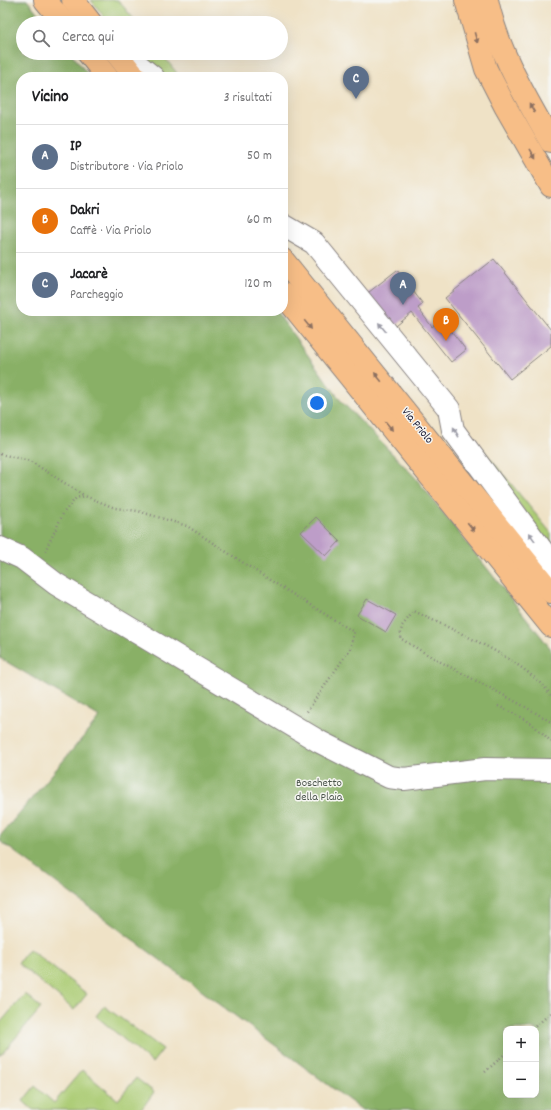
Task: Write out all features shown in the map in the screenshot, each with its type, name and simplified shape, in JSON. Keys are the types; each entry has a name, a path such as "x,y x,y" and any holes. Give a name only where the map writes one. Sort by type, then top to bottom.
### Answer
{"main road":[{"path":"45,0 58,16"},
{"path":"73,0 86,16"},
{"path":"466,0 486,69 505,106 551,186"},
{"path":"487,0 491,20 505,58 551,142"},
{"path":"94,60 103,72"},
{"path":"122,60 131,72"},
{"name":"Via Priolo","path":"288,266 551,592"},
{"name":"Via Priolo","path":"288,300 551,626"}],"lane":[{"path":"132,60 147,72"},
{"path":"288,228 314,243 449,409 453,430 544,553 551,571"},
{"path":"0,548 22,558 56,584 295,728 390,777 404,779 485,769 551,770"}],"path":[{"path":"0,454 30,460 85,496 115,508 138,511 187,526 265,577 354,632 350,649 295,728"},
{"path":"37,569 64,512 76,498 85,496"},
{"path":"551,695 532,674 494,652 414,611 402,626 400,638 426,654 515,700 551,722"},
{"path":"498,706 520,716 541,730 551,742"},
{"path":"536,1026 551,1014"},
{"path":"485,1072 503,1056"}],"green space":[{"name":"Boschetto della Plaia","path":"0,0 27,0 40,16 16,16 16,60 77,60 86,72 16,72 16,316 280,316 341,401 414,476 551,649 551,1110 362,1110 0,841 0,836 100,717 0,658"},
{"path":"91,0 118,0 131,16 104,16"},
{"path":"146,60 167,60 176,72 159,72"},
{"path":"460,421 551,533 551,549"},
{"path":"29,949 87,994 74,1010 18,963"},
{"path":"25,994 41,1008 0,1056 0,1023"},
{"path":"104,1006 163,1049 152,1063 96,1016"},
{"path":"82,1070 118,1100 136,1078 154,1092 141,1110 33,1110 23,1101 35,1086 54,1103"}],"building":[{"path":"494,259 551,330 551,346 510,379 445,298"},
{"path":"397,270 423,304 418,308 432,327 442,319 466,350 451,362 412,313 391,330 364,296"},
{"path":"316,517 340,541 326,556 301,532"},
{"path":"367,599 396,615 386,632 357,615"}],"place":[{"name":"Jacarè","path":"356,99"},
{"name":"IP","path":"403,305"},
{"name":"Dakri","path":"446,341"}]}
